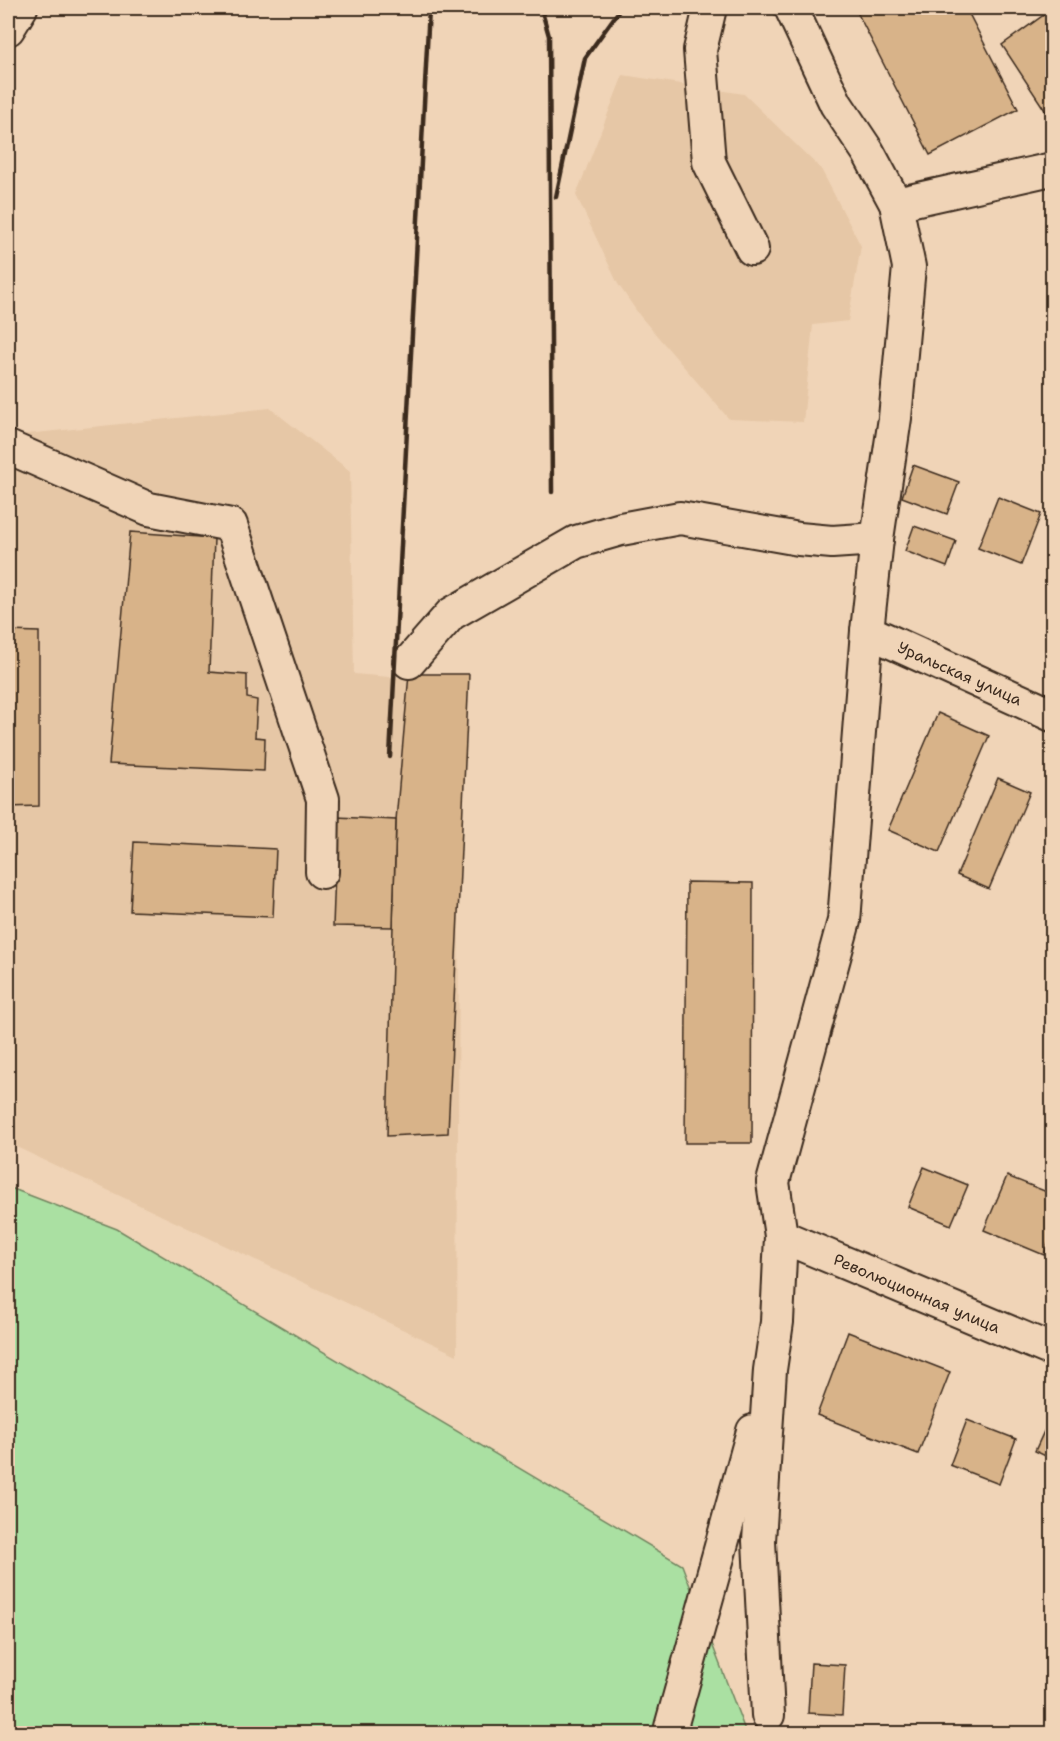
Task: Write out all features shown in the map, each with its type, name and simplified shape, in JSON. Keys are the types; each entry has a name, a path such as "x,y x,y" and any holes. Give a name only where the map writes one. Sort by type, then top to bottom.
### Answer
{"street":[{"path":"8,29 21,8"},
{"path":"710,8 700,50 709,162 752,249"},
{"path":"768,1715 759,1541 770,1370 777,1323 781,1236 773,1182 844,921 867,631 877,538 895,418 909,267 896,204 868,152 836,104 790,8"},
{"path":"896,204 1053,169"},
{"path":"8,447 149,508 231,525 323,799 322,872"},
{"path":"409,662 451,614 576,542 621,529 680,518 800,539 832,542 877,538"},
{"name":"Уральская улица","path":"867,631 1053,715"},
{"name":"Революционная улица","path":"781,1236 1053,1350"},
{"path":"674,1734 671,1726 770,1370"}],"shaded area":[{"path":"623,75 744,94 821,169 861,246 848,321 813,325 803,422 729,419 640,316 618,284 576,195"},
{"path":"270,408 350,471 354,674 460,683 457,1355 8,1143 8,436"}],"green space":[{"path":"8,1187 117,1229 682,1565 746,1733 8,1733"}],"building":[{"path":"855,8 966,8 1018,109 930,155"},
{"path":"1052,9 1052,121 1002,45"},
{"path":"913,465 959,482 947,514 902,497"},
{"path":"998,497 1041,514 1021,565 978,548"},
{"path":"914,526 956,541 947,567 905,551"},
{"path":"130,532 214,538 209,672 247,675 247,698 257,700 255,737 265,738 264,771 109,764"},
{"path":"8,631 39,632 39,806 8,807"},
{"path":"409,674 469,674 448,1133 387,1136 396,820"},
{"path":"938,713 989,736 939,852 888,830"},
{"path":"998,778 1030,792 989,889 957,875"},
{"path":"337,817 396,820 393,927 333,926"},
{"path":"134,842 276,849 273,917 130,911"},
{"path":"687,882 753,883 752,1143 685,1143"},
{"path":"924,1167 968,1185 951,1225 908,1207"},
{"path":"1007,1176 1052,1194 1052,1234 1044,1255 984,1230"},
{"path":"848,1332 950,1372 918,1454 817,1415"},
{"path":"1052,1416 1052,1459 1035,1451"},
{"path":"967,1420 1016,1439 999,1484 950,1465"},
{"path":"811,1663 845,1665 842,1715 808,1713"}],"railway":[{"path":"390,757 429,8"},
{"path":"541,8 549,36 552,492"},
{"path":"556,197 585,58 621,8"}]}
